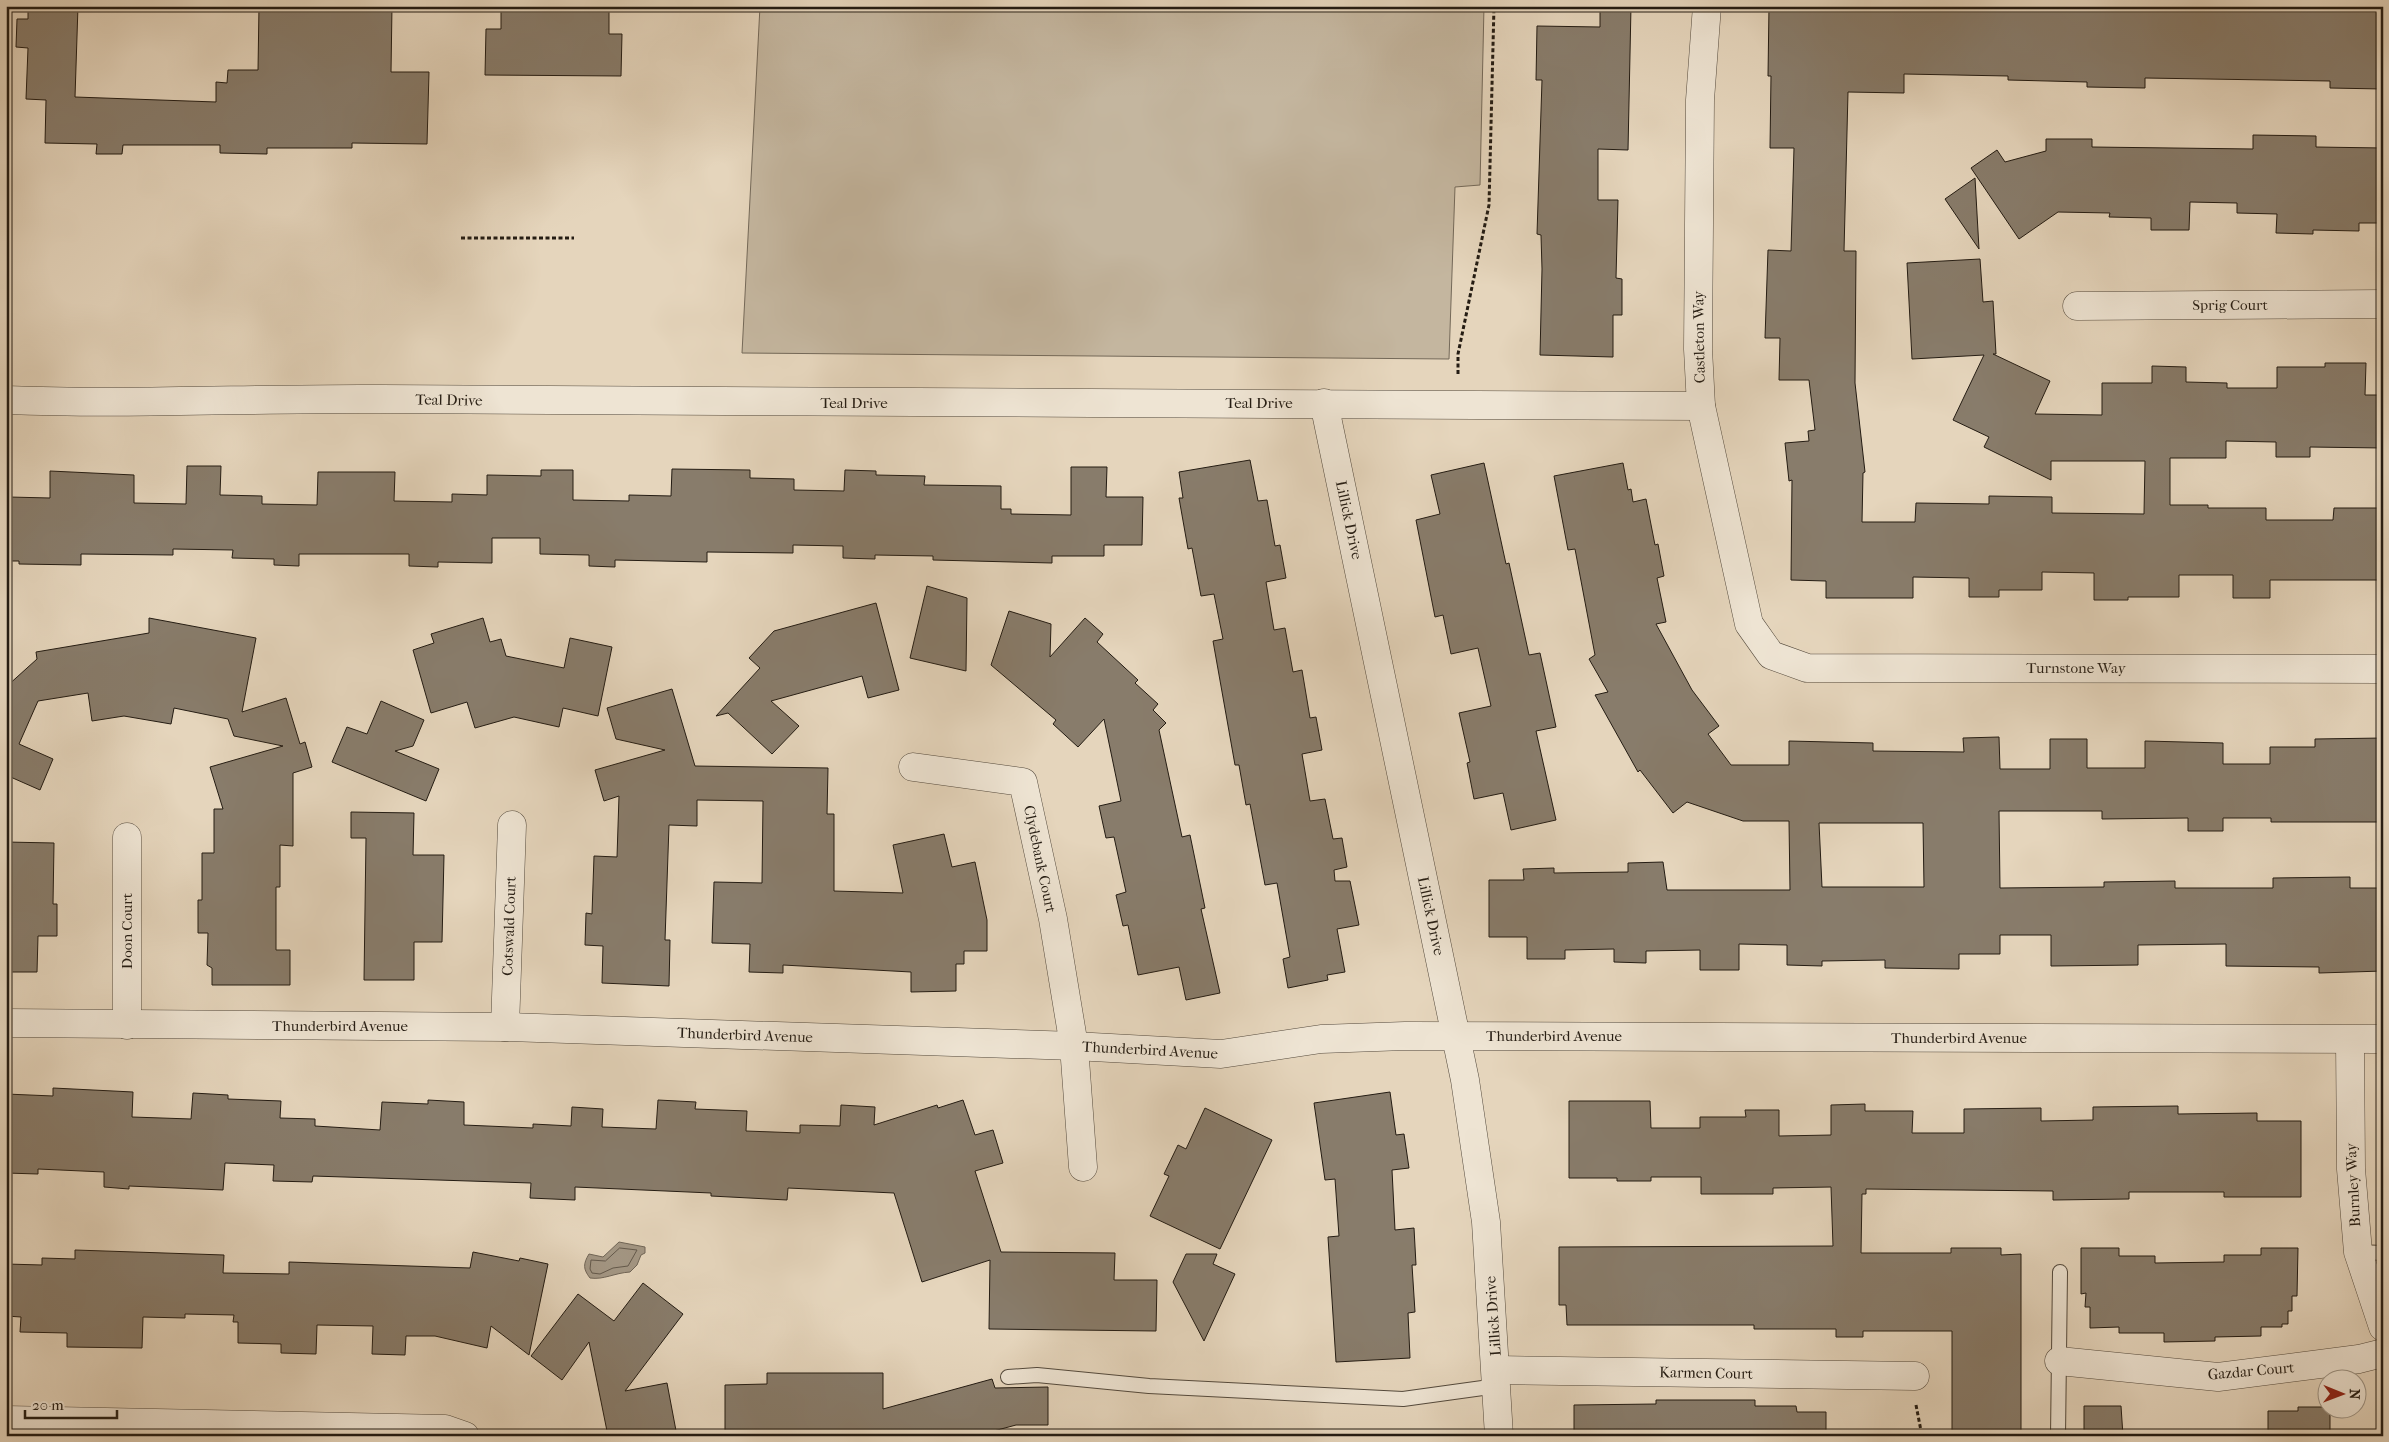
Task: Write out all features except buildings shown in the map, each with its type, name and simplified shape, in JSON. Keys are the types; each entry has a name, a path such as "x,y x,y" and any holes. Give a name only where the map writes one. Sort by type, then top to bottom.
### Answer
{"street":[{"name":"Castleton Way","path":"1707,6 1700,100 1698,349 1701,406 1748,624 1771,655"},
{"name":"Sprig Court","path":"2077,306 2383,304"},
{"name":"Teal Drive","path":"6,400 376,399 625,403 1324,403 1701,406"},
{"name":"Lillick Drive","path":"1324,403 1456,1036 1486,1222 1497,1378 1499,1436"},
{"name":"Turnstone Way","path":"1771,655 1807,668 2383,669"},
{"name":"Clydebank Court","path":"913,767 1023,782 1053,920 1074,1046"},
{"name":"Cotswald Court","path":"505,1027 512,825"},
{"name":"Doon Court","path":"127,837 127,1025"},
{"name":"Thunderbird Avenue","path":"6,1023 505,1027 1074,1046 1221,1054 1321,1039 1456,1036 2383,1039"},
{"name":"Burnley Way","path":"2350,1040 2351,1169 2370,1252 2383,1327"},
{"path":"1074,1046 1083,1167"},
{"name":"Gazdar Court","path":"2059,1361 2218,1377 2359,1359 2383,1353"},
{"name":"Karmen Court","path":"1497,1378 1915,1376"},
{"path":"6,1420 445,1429 466,1436"}],"lane":[{"path":"2058,1436 2060,1272"},
{"path":"1008,1377 1037,1375 1149,1386 1403,1399 1497,1378"}],"path":[{"path":"1458,405 1458,354 1489,204 1494,6"},
{"path":"460,238 574,238"}],"shaded area":[{"path":"760,6 1484,6 1480,185 1455,187 1449,359 742,353"}],"water":[{"path":"619,1242 645,1247 645,1253 641,1255 637,1265 630,1272 590,1278 585,1266 589,1254 603,1257"}]}
